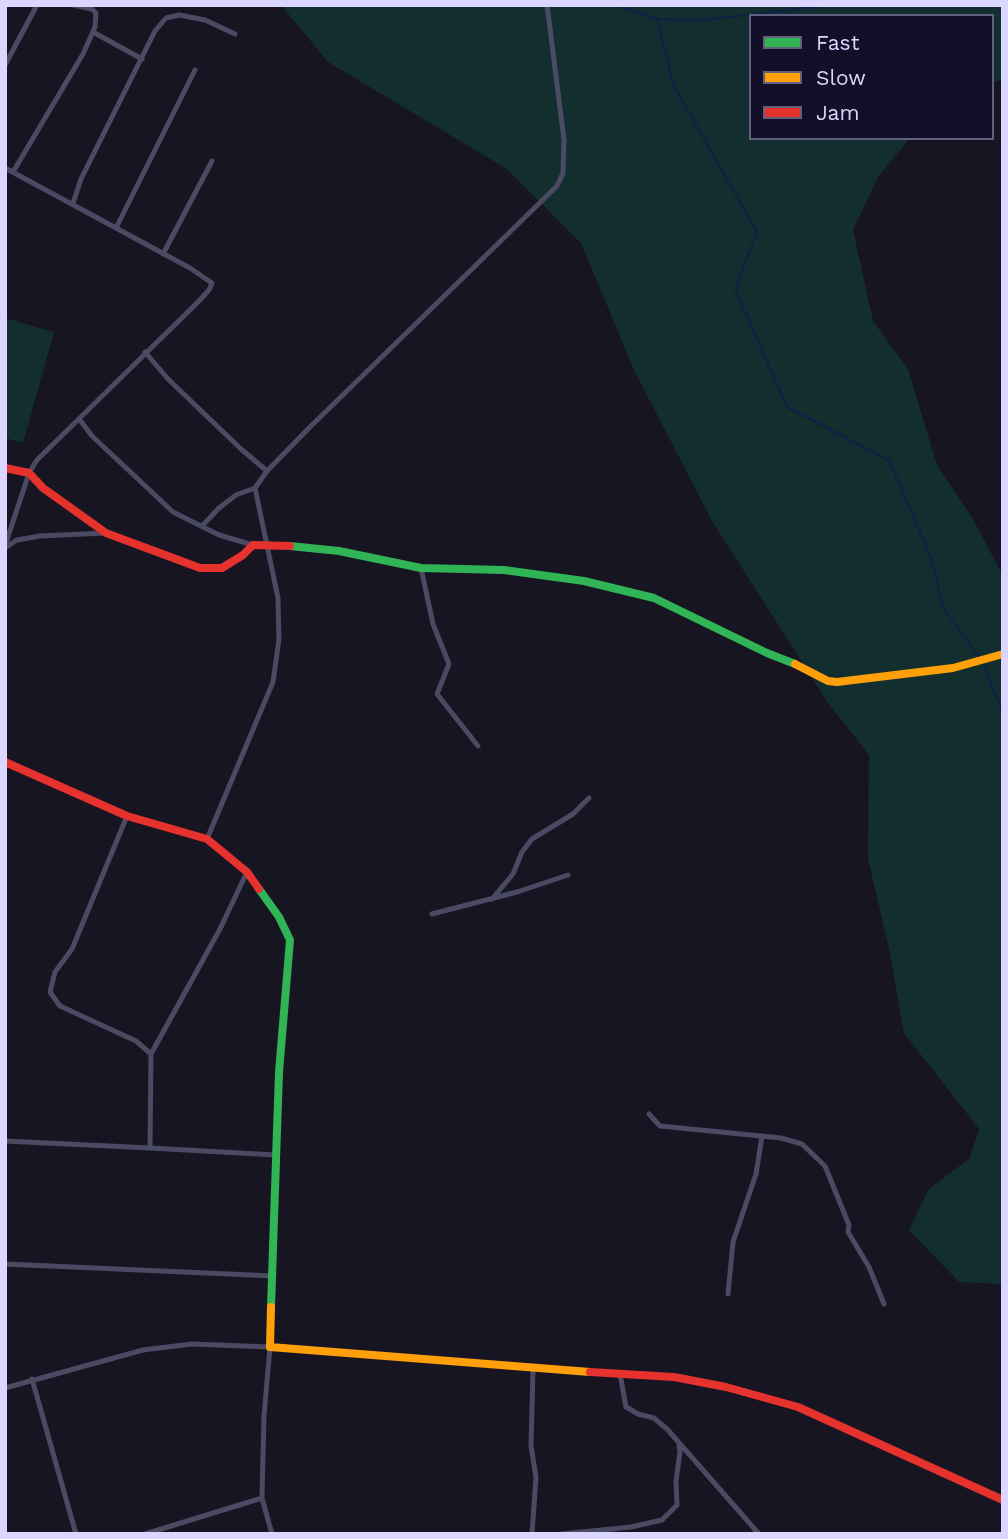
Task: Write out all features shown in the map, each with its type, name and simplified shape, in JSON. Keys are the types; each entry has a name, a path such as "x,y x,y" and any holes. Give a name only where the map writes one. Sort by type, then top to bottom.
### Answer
{"street":[{"path":"5,65 37,5"},
{"path":"13,172 33,143 93,32 96,12 73,5"},
{"path":"202,526 236,495 255,488 267,471 557,186 563,173 564,139 547,5"},
{"path":"73,203 81,180 155,31 166,18 179,15 205,20 235,34"},
{"path":"93,32 142,59"},
{"path":"116,228 195,70"},
{"path":"163,254 212,161"},
{"path":"5,168 73,203 212,283 198,302 37,460 29,473 5,547"},
{"path":"145,352 168,379 267,471"},
{"path":"80,419 108,452 173,512 219,535 253,545 340,551 421,568 504,569 584,581 643,594 767,653 810,670 828,681 953,668 1003,654"},
{"path":"5,468 29,473 43,488 106,533 200,568 222,568 253,545"},
{"path":"207,839 273,682 279,639 278,598 255,488"},
{"path":"5,547 17,540 40,536 106,533"},
{"path":"421,568 433,624 449,664 437,694 478,747"},
{"path":"5,762 127,816 207,839 247,872 279,917 290,940 279,1072 270,1348 264,1416 262,1498 271,1534"},
{"path":"492,899 513,874 522,852 532,839 573,814 589,798"},
{"path":"127,816 72,950 55,972 50,992 60,1006 136,1041 151,1054"},
{"path":"150,1148 151,1054 220,929 247,872"},
{"path":"432,914 492,899 568,875"},
{"path":"649,1114 660,1126 762,1136 802,1144 825,1166 847,1219 848,1232 869,1268 884,1304"},
{"path":"727,1294 733,1242 756,1174 762,1136"},
{"path":"5,1141 277,1155"},
{"path":"5,1264 273,1276"},
{"path":"5,1388 143,1350 191,1344 674,1377 726,1387 797,1407 1003,1500"},
{"path":"532,1534 536,1477 531,1446 533,1369"},
{"path":"620,1374 626,1407 659,1422 759,1534"},
{"path":"32,1379 76,1534"},
{"path":"562,1534 651,1524 662,1520 677,1505 676,1481 680,1452 678,1442"},
{"path":"145,1534 262,1498"}],"green space":[{"path":"281,5 1003,5 1003,79 994,82 994,14 749,14 749,140 908,140 878,177 853,230 873,321 908,369 937,465 973,519 1003,576 1003,1284 959,1282 909,1230 929,1189 969,1159 979,1129 904,1033 889,949 868,859 869,755 828,703 712,521 634,370 581,243 507,169 328,62"},
{"path":"5,318 54,332 23,443 5,438"}],"waterway":[{"path":"615,5 657,19 703,20 749,15"},
{"path":"755,14 833,5"},
{"path":"657,19 674,86 757,232 735,289 787,407 889,460 932,560 943,608 980,658"},
{"path":"983,663 1003,714"}],"traffic: fast":[{"path":"290,546 339,551 421,568 504,570 584,581 654,598 795,664"},
{"path":"259,889 279,917 290,940 279,1072 271,1307"}],"traffic: slow":[{"path":"795,664 828,681 837,682 953,668 1003,654"},
{"path":"271,1307 270,1347 590,1372"}],"traffic: jam":[{"path":"5,468 29,473 43,488 106,533 200,568 222,568 253,545 290,546"},
{"path":"5,762 127,816 207,839 247,872 259,889"},
{"path":"590,1372 674,1377 726,1387 798,1407 1003,1500"}]}
